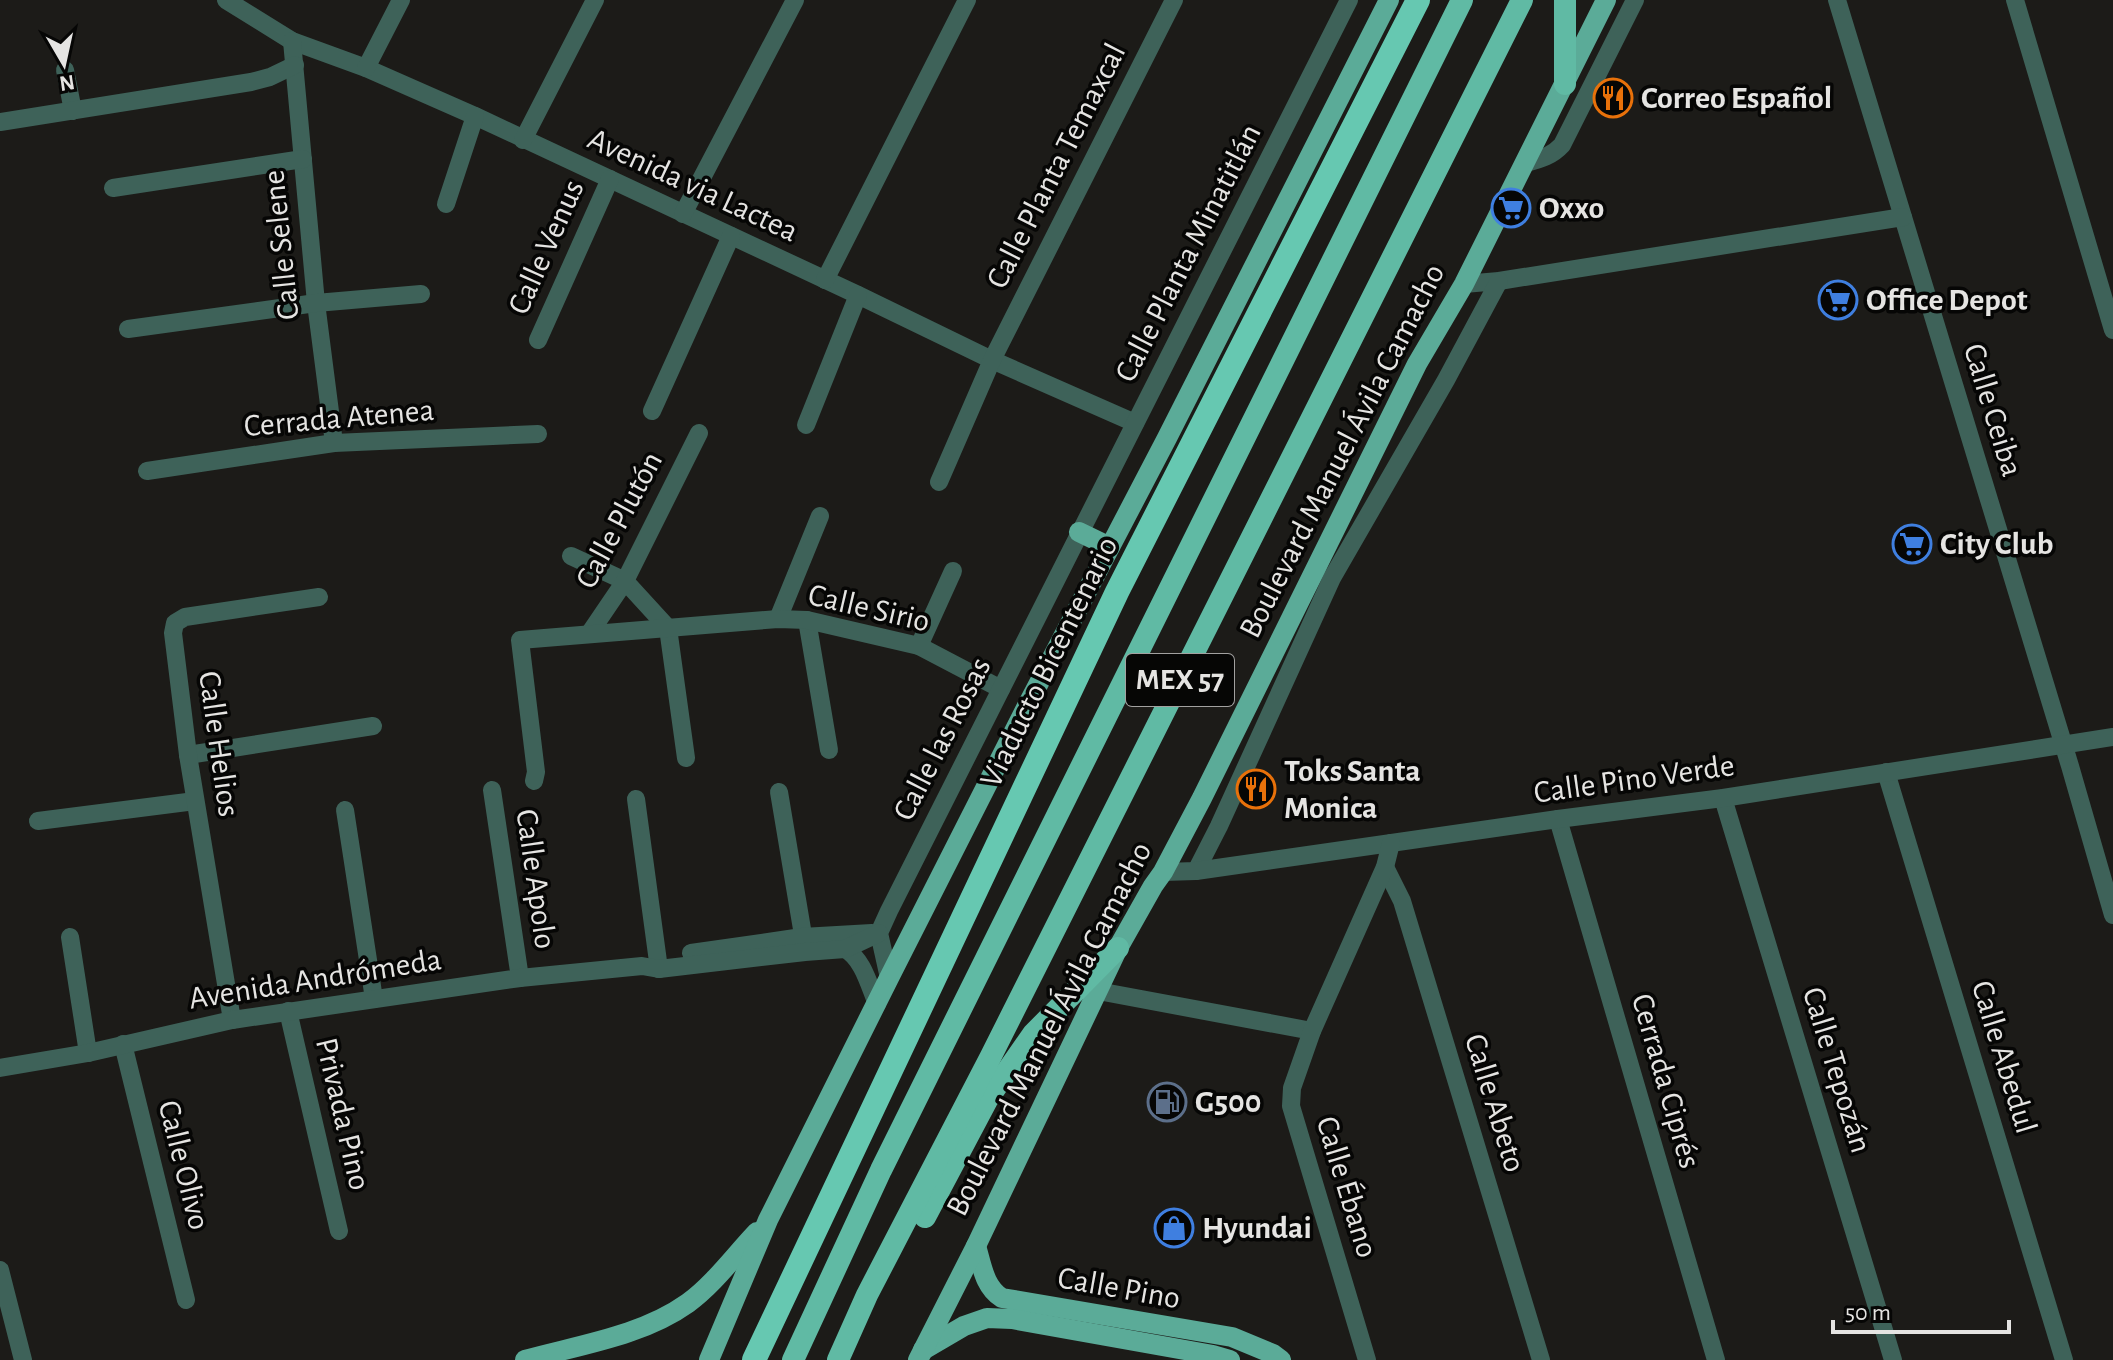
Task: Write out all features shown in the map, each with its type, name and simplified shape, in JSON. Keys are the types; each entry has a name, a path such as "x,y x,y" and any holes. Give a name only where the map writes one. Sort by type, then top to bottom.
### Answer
{"highway":[{"name":"Viaducto Bicentenario","path":"754,1360 1117,592 1418,0"},
{"name":"MEX 57","path":"793,1360 881,1170 1462,0"},
{"name":"Boulevard Manuel Ávila Camacho","path":"838,1360 867,1295 998,1042 1522,0"},
{"path":"1565,0 1565,84"},
{"path":"867,1295 904,1255 987,1100 1033,1034 1118,948"}],"main road":[{"path":"709,1360 768,1220 889,978 1389,0"},
{"name":"Boulevard Manuel Ávila Camacho","path":"921,1355 1118,948 1163,872 1216,770 1417,364 1464,284 1606,0"},
{"path":"1079,532 1110,547"},
{"path":"525,1360 640,1327 688,1303 768,1220"},
{"name":"Calle Pino","path":"976,1246 987,1283 993,1293 1002,1298 1232,1337 1281,1360"},
{"name":"Calle Pino","path":"921,1355 964,1326 987,1318 1028,1322 1230,1360"}],"street":[{"name":"Avenida via Lactea","path":"226,0 292,41 366,68 475,116 992,360 1135,423"},
{"path":"366,68 401,0"},
{"path":"523,140 595,0"},
{"path":"683,214 795,0"},
{"path":"825,280 967,0"},
{"name":"Calle Planta Temaxcal","path":"939,482 992,360 1174,0"},
{"name":"Calle Planta Minatitlán","path":"1079,532 1349,0"},
{"path":"1526,163 1546,158 1562,145 1635,0"},
{"name":"Calle Ceiba","path":"1837,0 2113,915"},
{"path":"2015,0 2113,330"},
{"name":"Calle Selene","path":"292,41 316,303 334,443"},
{"path":"0,122 251,82 295,65"},
{"path":"65,70 73,111"},
{"path":"446,204 475,116"},
{"path":"113,188 303,159"},
{"name":"Calle Venus","path":"538,340 610,179"},
{"path":"1464,284 1903,217"},
{"path":"652,411 731,236"},
{"name":"Boulevard Manuel Ávila Camacho","path":"1196,871 1332,578 1499,281"},
{"path":"128,329 316,303 421,294"},
{"path":"806,425 858,295"},
{"name":"Calle Plutón","path":"589,634 625,581 699,433"},
{"name":"Cerrada Atenea","path":"147,471 334,443 538,434"},
{"path":"778,619 820,516"},
{"name":"Calle las Rosas","path":"879,933 1079,532"},
{"path":"571,556 625,581 668,628 686,758"},
{"path":"919,646 953,571"},
{"name":"Calle Helios","path":"232,1020 188,755 173,633 175,623 185,617 319,597"},
{"name":"Calle Sirio","path":"534,781 536,772 520,640 778,619 807,620 919,646 1001,689"},
{"path":"807,620 829,750"},
{"path":"188,755 373,726"},
{"name":"Calle Pino Verde","path":"1163,872 1196,871 1723,798 2113,737"},
{"name":"Calle Abedul","path":"1886,772 2064,1360"},
{"name":"Calle Apolo","path":"492,790 520,978"},
{"path":"779,792 804,944"},
{"name":"Calle Tepozán","path":"1723,798 1893,1360"},
{"path":"636,799 653,964"},
{"path":"38,821 195,801"},
{"path":"345,810 374,999"},
{"name":"Cerrada Ciprés","path":"1558,819 1716,1360"},
{"name":"Calle Ébano","path":"1367,1360 1291,1106 1292,1088 1312,1031 1385,867 1391,843"},
{"name":"Calle Abeto","path":"1385,867 1402,901 1541,1360"},
{"path":"879,933 889,978"},
{"name":"Avenida Andrómeda","path":"0,1068 288,1011 879,933"},
{"name":"Avenida Andrómeda","path":"804,944 845,949 879,933"},
{"path":"70,937 88,1053"},
{"path":"845,949 858,960 877,1004"},
{"path":"1098,991 1312,1031"},
{"name":"Privada Pino","path":"288,1011 339,1231"},
{"name":"Calle Olivo","path":"123,1044 186,1300"},
{"path":"0,1270 23,1360"}],"place":[{"name":"Correo Español","path":"1613,98"},
{"name":"Oxxo","path":"1511,208"},
{"name":"Office Depot","path":"1838,300"},
{"name":"City Club","path":"1912,544"},
{"name":"Toks Santa Monica","path":"1256,789"},
{"name":"G500","path":"1167,1102"},
{"name":"Hyundai","path":"1174,1228"}]}
